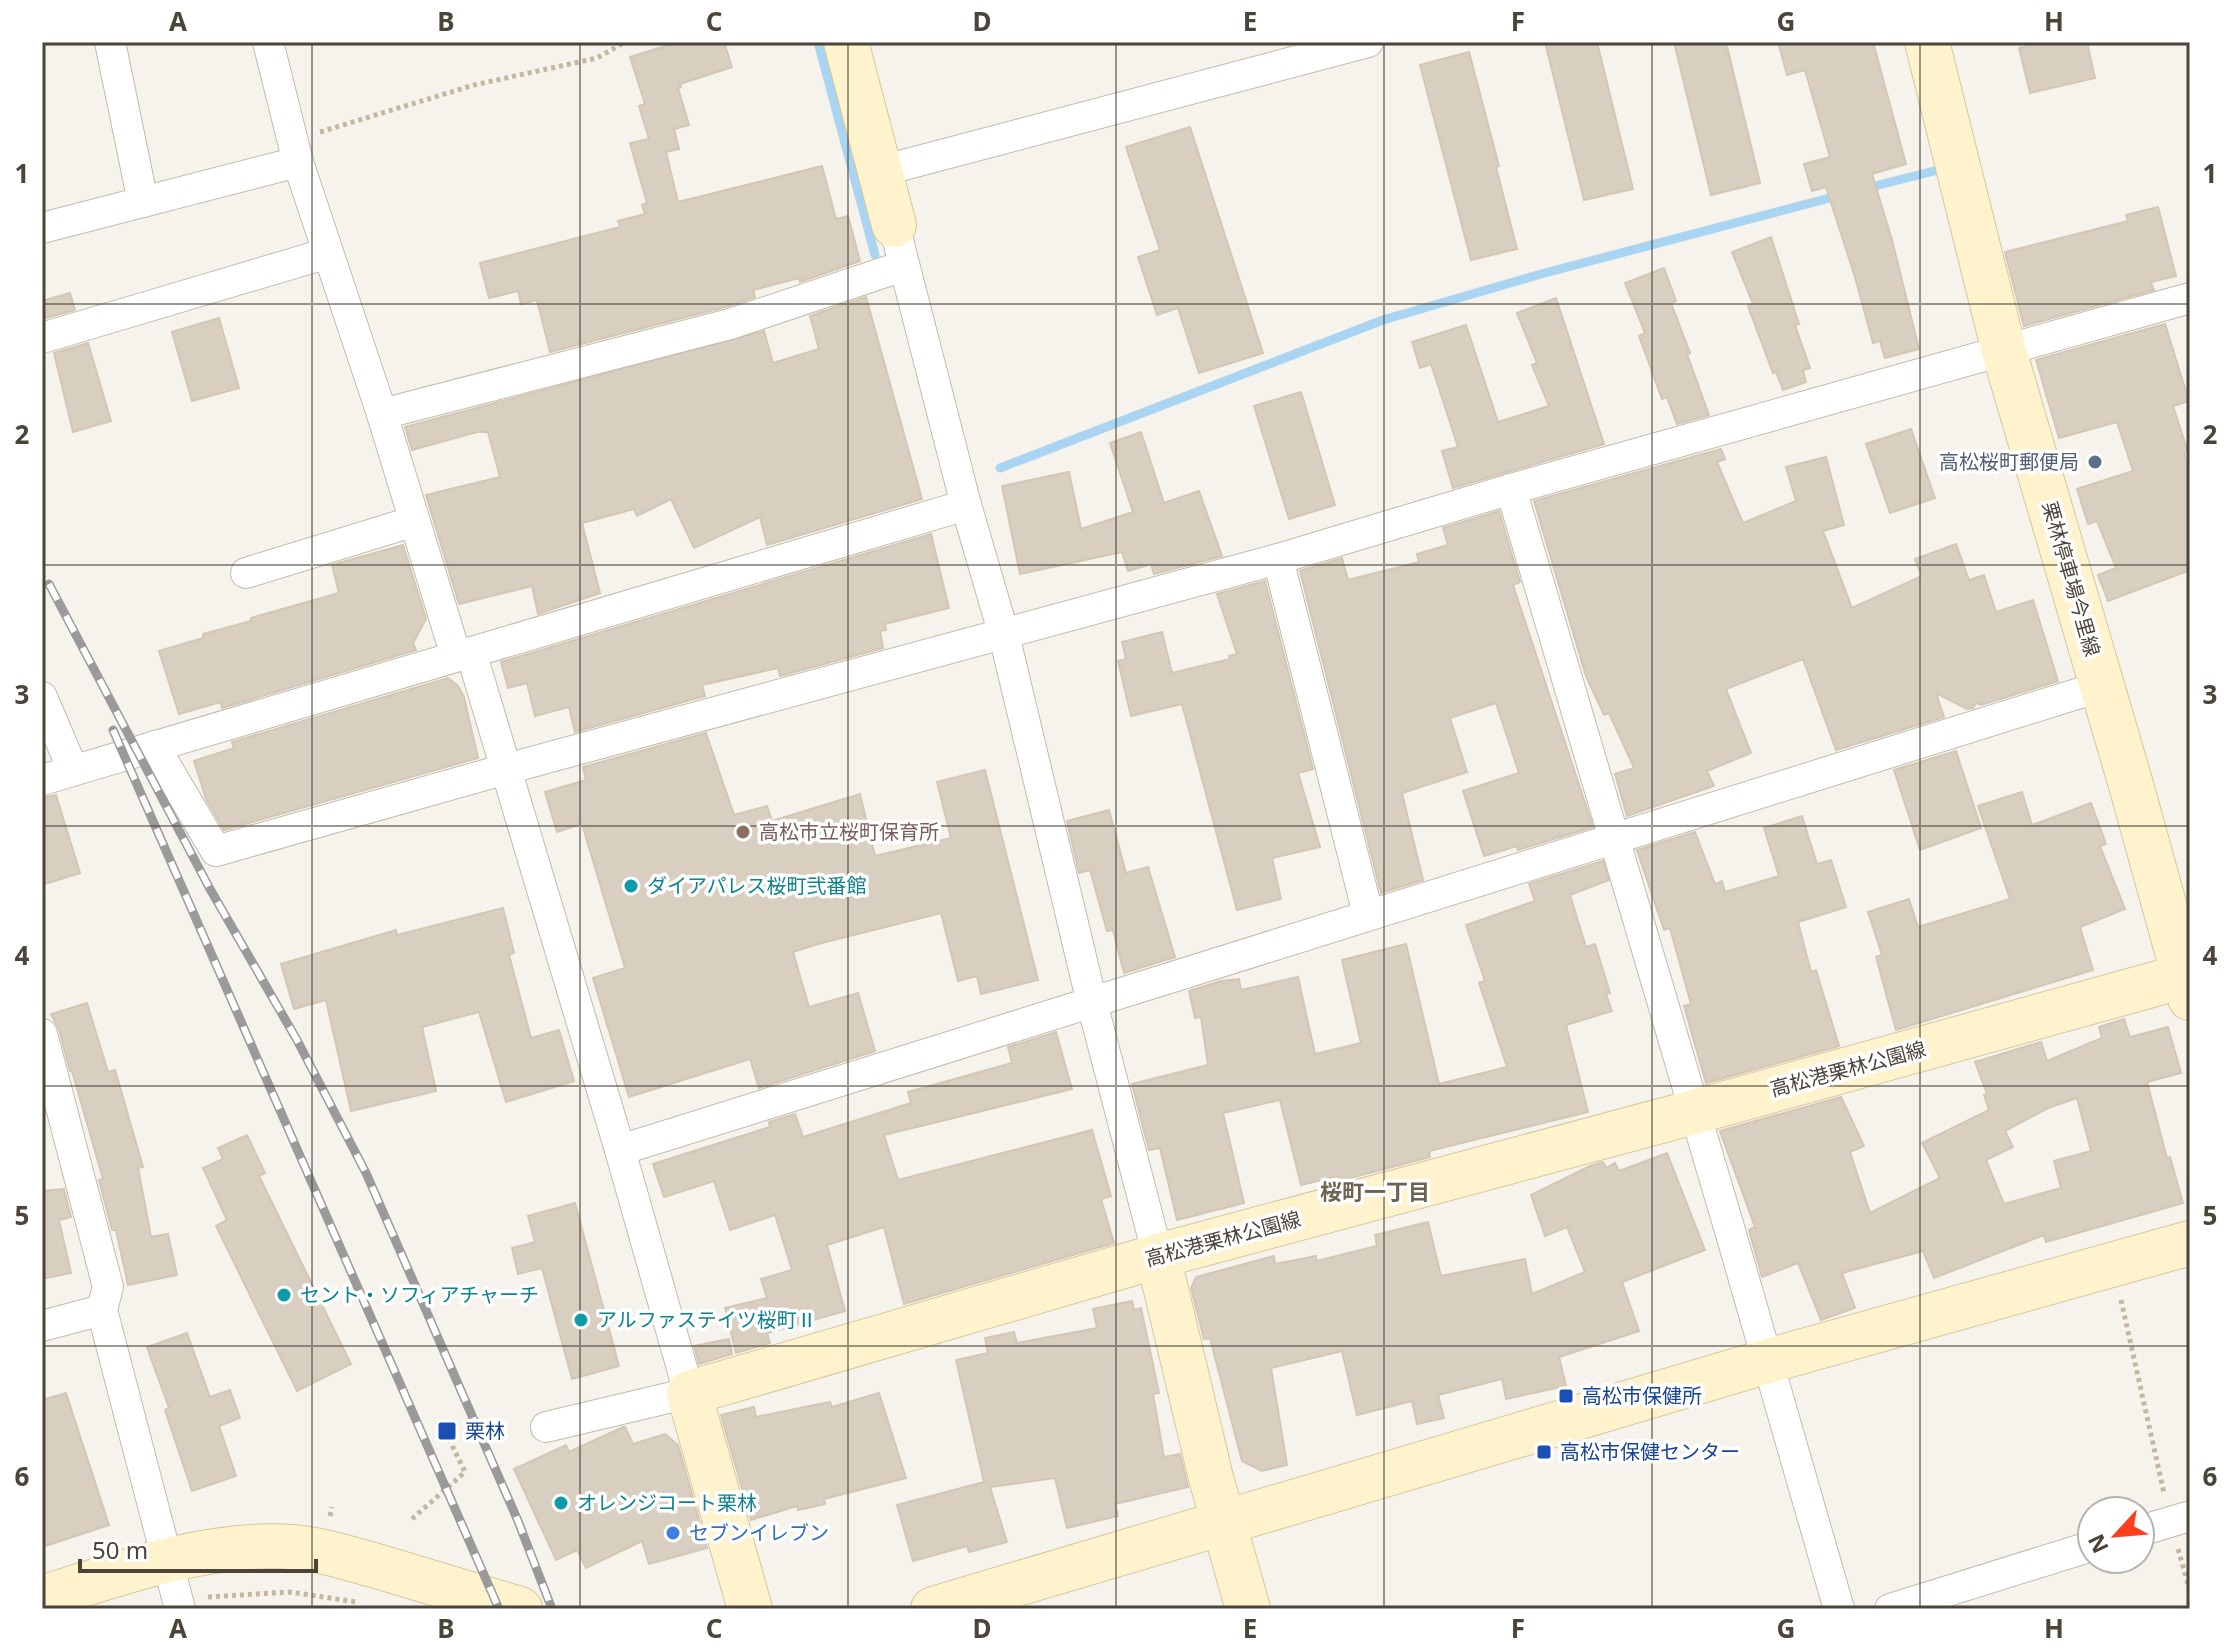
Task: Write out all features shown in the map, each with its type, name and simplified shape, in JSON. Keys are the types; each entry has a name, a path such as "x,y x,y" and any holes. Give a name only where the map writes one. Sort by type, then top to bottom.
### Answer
{"main road":[{"path":"846,42 898,245"},
{"name":"栗林停車場今里線","path":"1927,42 2004,351 2187,987"},
{"name":"高松港栗林公園線","path":"689,1393 1158,1256 1694,1112 2187,987"},
{"path":"933,1609 1768,1361 2190,1243"},
{"path":"1158,1256 1222,1522 1248,1609"},
{"path":"689,1393 750,1609"},
{"path":"42,1598 111,1575 175,1589 221,1551 290,1547 326,1552 520,1609"}],"street":[{"path":"110,42 143,202"},
{"path":"268,42 294,150 415,521 506,769 689,1393 546,1427"},
{"path":"881,171 1368,42"},
{"path":"42,228 143,202 294,150"},
{"path":"382,414 730,324 898,245 966,505 1004,635 1092,1003 1158,1256"},
{"path":"42,338 328,253"},
{"path":"154,746 216,851 1278,559 1511,489 2190,298"},
{"path":"1511,489 1616,836 1839,1609"},
{"path":"42,780 966,505"},
{"path":"246,573 415,521"},
{"path":"1278,559 1368,914"},
{"path":"620,1150 2102,686"},
{"path":"42,697 73,770"},
{"path":"42,1034 108,1287 102,1310 175,1589"},
{"path":"42,1326 102,1310"},
{"path":"2156,1526 2180,1519"},
{"path":"1890,1609 2076,1551"}],"path":[{"path":"294,150 318,133 474,85 597,58 625,42"},
{"path":"2120,1295 2180,1519 2188,1584"},
{"path":"412,1519 465,1472 449,1439"},
{"path":"330,1516 332,1507"},
{"path":"175,1589 290,1592 358,1603"}],"building":[{"path":"678,42 724,42 732,67 680,84 678,88 689,125 674,129 679,149 666,152 678,202 822,166 836,219 848,216 860,261 800,282 799,278 753,290 755,297 725,307 550,352 537,300 521,304 518,291 489,298 480,263 620,227 618,221 645,214 642,205 647,203 630,143 649,139 639,106 645,104 630,57"},
{"path":"1545,42 1597,42 1633,189 1584,200"},
{"path":"1674,42 1726,42 1760,183 1711,195"},
{"path":"1778,42 1873,42 1906,164 1872,174 1919,349 1885,358 1880,341 1873,343 1826,187 1812,191 1804,164 1830,157 1805,70 1787,75"},
{"path":"2046,42 2087,42 2095,78 2030,93 2019,48"},
{"path":"1469,52 1517,249 1471,260 1420,65"},
{"path":"1190,127 1263,353 1199,373 1178,308 1157,315 1138,257 1160,250 1126,147"},
{"path":"2158,207 2176,276 2151,282 2154,290 2024,326 2005,252 2128,221 2126,215"},
{"path":"1771,237 1810,368 1803,370 1806,382 1783,390 1776,372 1773,373 1748,306 1753,304 1732,252"},
{"path":"1664,268 1676,301 1671,303 1709,415 1677,424 1667,397 1662,399 1639,336 1645,333 1625,283"},
{"path":"70,293 75,310 42,319 42,301"},
{"path":"866,297 922,499 767,545 760,517 694,548 671,499 637,516 634,509 582,523 600,593 538,614 532,586 459,604 426,495 500,477 488,432 477,432 412,450 405,427 764,331 773,363 819,349 810,316"},
{"path":"1556,298 1604,444 1453,488 1442,451 1458,447 1431,364 1420,368 1412,342 1466,325 1498,422 1549,406 1532,365 1537,363 1517,313"},
{"path":"219,318 239,388 192,401 172,332"},
{"path":"2165,324 2189,401 2173,406 2188,452 2184,453 2190,473 2190,570 2108,601 2098,575 2116,568 2097,521 2088,524 2077,489 2133,471 2117,422 2059,438 2036,360"},
{"path":"88,343 111,421 73,432 54,353"},
{"path":"1301,392 1335,505 1289,519 1254,406"},
{"path":"1911,429 1935,498 1890,513 1866,444"},
{"path":"1141,432 1164,503 1199,491 1222,556 1154,574 1151,564 1128,571 1122,552 1020,574 1002,486 1069,472 1081,529 1133,512 1110,443"},
{"path":"1721,449 1725,459 1717,462 1743,523 1796,501 1786,467 1826,457 1844,525 1823,531 1852,608 1922,576 1915,559 1956,544 1969,580 1984,575 1996,612 2033,600 2058,681 1981,705 1976,703 1973,708 1967,709 1936,693 1944,717 1836,750 1803,659 1726,689 1751,753 1707,771 1714,786 1627,816 1615,774 1634,768 1609,713 1604,715 1586,676 1534,501"},
{"path":"1499,511 1520,582 1513,585 1593,827 1518,850 1517,846 1484,856 1463,791 1519,773 1496,703 1450,718 1467,772 1402,793 1423,880 1381,893 1300,571 1342,558 1348,580 1419,562 1417,554 1448,545 1443,528"},
{"path":"931,534 949,608 885,624 886,630 880,631 883,648 780,676 778,668 702,685 705,696 575,732 569,707 535,716 527,683 508,688 501,662"},
{"path":"403,545 426,619 413,643 416,650 222,708 221,702 179,714 159,651 203,638 203,634 251,621 251,618 339,593 332,565"},
{"path":"1265,581 1313,769 1298,773 1320,847 1272,858 1281,899 1237,910 1182,704 1131,716 1118,661 1126,659 1122,642 1162,632 1172,673 1230,659 1229,656 1237,654 1217,594"},
{"path":"448,678 458,686 464,697 478,758 224,830 206,799 194,761 234,748 232,742"},
{"path":"706,733 734,815 767,806 772,821 860,794 875,856 951,838 937,782 985,770 1038,980 981,994 977,976 958,981 941,913 818,944 793,952 809,1007 858,993 875,1051 759,1088 750,1059 629,1097 593,978 625,968 582,824 557,832 545,792 586,780 583,767"},
{"path":"1956,751 1981,828 1920,850 1894,770"},
{"path":"2022,792 2032,825 2091,803 2106,844 2100,846 2125,909 2080,927 2093,970 1896,1030 1876,957 1882,955 1868,912 1909,899 1918,927 2010,899 1978,806"},
{"path":"56,795 80,873 42,885 42,798"},
{"path":"1109,810 1126,873 1148,867 1175,957 1124,973 1113,930 1107,931 1090,870 1079,873 1067,821"},
{"path":"1802,816 1817,864 1831,860 1846,907 1798,922 1811,972 1816,970 1839,1046 1706,1083 1684,1006 1691,1004 1670,928 1664,930 1637,850 1695,832 1715,884 1722,881 1725,892 1779,876 1764,828"},
{"path":"1603,861 1609,880 1570,895 1586,947 1595,944 1610,993 1606,994 1612,1011 1566,1025 1588,1112 1429,1151 1430,1157 1339,1181 1338,1176 1301,1185 1280,1100 1223,1113 1244,1203 1177,1220 1160,1148 1149,1150 1132,1084 1208,1065 1201,1017 1195,1018 1189,991 1221,981 1239,979 1241,990 1298,977 1315,1054 1361,1043 1342,960 1406,944 1439,1084 1507,1067 1479,983 1485,981 1466,925 1535,901 1529,884"},
{"path":"503,908 514,953 509,955 531,1038 559,1030 574,1081 506,1102 479,1012 422,1027 436,1091 351,1111 326,1000 294,1009 281,964 396,930 397,935"},
{"path":"87,1003 108,1072 115,1070 143,1167 138,1168 151,1237 168,1234 177,1275 128,1285 116,1230 112,1230 99,1180 103,1179 59,1029 51,1014"},
{"path":"2124,1019 2130,1037 2168,1027 2181,1073 2147,1082 2167,1158 2170,1157 2183,1203 2046,1242 2044,1235 1934,1278 1923,1251 1842,1273 1855,1308 1821,1320 1798,1263 1762,1277 1749,1230 1755,1227 1720,1131 1841,1097 1864,1146 1850,1152 1870,1213 1940,1178 1922,1143 1989,1110 1984,1095 1987,1094 1975,1062 2041,1042 2047,1061 2102,1038 2099,1027","holes":["2077,1098 2091,1151 2054,1161 2061,1188 2004,1204 1986,1160 2013,1147 2005,1131 2048,1108"]},
{"path":"1056,1032 1072,1089 884,1135 898,1180 1092,1130 1111,1196 1101,1199 1114,1243 904,1304 884,1227 827,1245 845,1311 767,1333 770,1343 736,1353 725,1308 767,1298 761,1279 792,1270 775,1215 730,1230 714,1181 664,1197 653,1164 770,1127 769,1122 795,1114 803,1137 911,1103 908,1092 1012,1063 1008,1047"},
{"name":"セント・ソフィアチャーチ","path":"247,1135 265,1173 259,1176 351,1364 297,1391 216,1226 227,1220 203,1168 223,1159 218,1148"},
{"path":"1667,1153 1705,1250 1622,1282 1639,1331 1559,1357 1566,1386 1506,1399 1502,1379 1438,1395 1444,1418 1417,1424 1412,1401 1357,1415 1342,1351 1271,1368 1287,1465 1262,1471 1242,1461 1210,1338 1204,1339 1191,1288 1196,1277 1274,1256 1275,1264 1316,1256 1316,1261 1377,1246 1375,1235 1428,1222 1441,1276 1525,1259 1532,1294 1585,1272 1567,1227 1545,1236 1531,1195 1590,1166 1603,1162 1606,1168 1615,1163 1619,1171"},
{"path":"64,1189 71,1217 59,1220 71,1273 42,1279 42,1191"},
{"name":"アルファステイツ桜町Ⅱ","path":"575,1203 619,1366 572,1379 542,1268 518,1274 512,1248 535,1242 528,1216"},
{"path":"1132,1301 1134,1310 1141,1308 1159,1393 1153,1394 1164,1457 1180,1454 1188,1487 1115,1504 1118,1516 1067,1528 1055,1478 990,1487 1007,1542 969,1552 967,1546 913,1561 897,1505 984,1482 956,1360 988,1353 985,1338 1014,1332 1017,1343 1097,1328 1093,1309"},
{"path":"187,1333 210,1397 230,1390 240,1418 219,1426 236,1476 192,1491 165,1410 169,1408 147,1347"},
{"path":"729,1339 732,1354 699,1364 694,1346"},
{"path":"66,1393 109,1525 42,1547 42,1400"},
{"path":"879,1393 906,1478 824,1499 825,1504 798,1510 797,1506 751,1520 721,1415 754,1407 756,1417 830,1402 832,1407"},
{"path":"623,1427 633,1444 665,1434 678,1445 707,1548 649,1564 642,1541 586,1568 577,1550 556,1560 514,1469 566,1445 569,1452"}],"waterway":[{"path":"818,42 875,255"},
{"path":"1867,188 1934,171"},
{"path":"1000,468 1383,320 1541,274 1841,195"}],"railway":[{"path":"49,584 210,889 297,1040 366,1173 518,1521 552,1609"},
{"path":"113,730 499,1609"}],"place":[{"name":"高松桜町郵便局","path":"2095,462"},
{"name":"高松市立桜町保育所","path":"743,832"},
{"name":"ダイアパレス桜町弐番館","path":"631,886"},
{"name":"セント・ソフィアチャーチ","path":"284,1295"},
{"name":"アルファステイツ桜町Ⅱ","path":"581,1320"},
{"name":"高松市保健所","path":"1566,1396"},
{"name":"栗林","path":"447,1431"},
{"name":"高松市保健センター","path":"1544,1452"},
{"name":"オレンジコート栗林","path":"561,1503"},
{"name":"セブンイレブン","path":"673,1533"}],"district":[{"name":"桜町一丁目","path":"1375,1192"}]}
